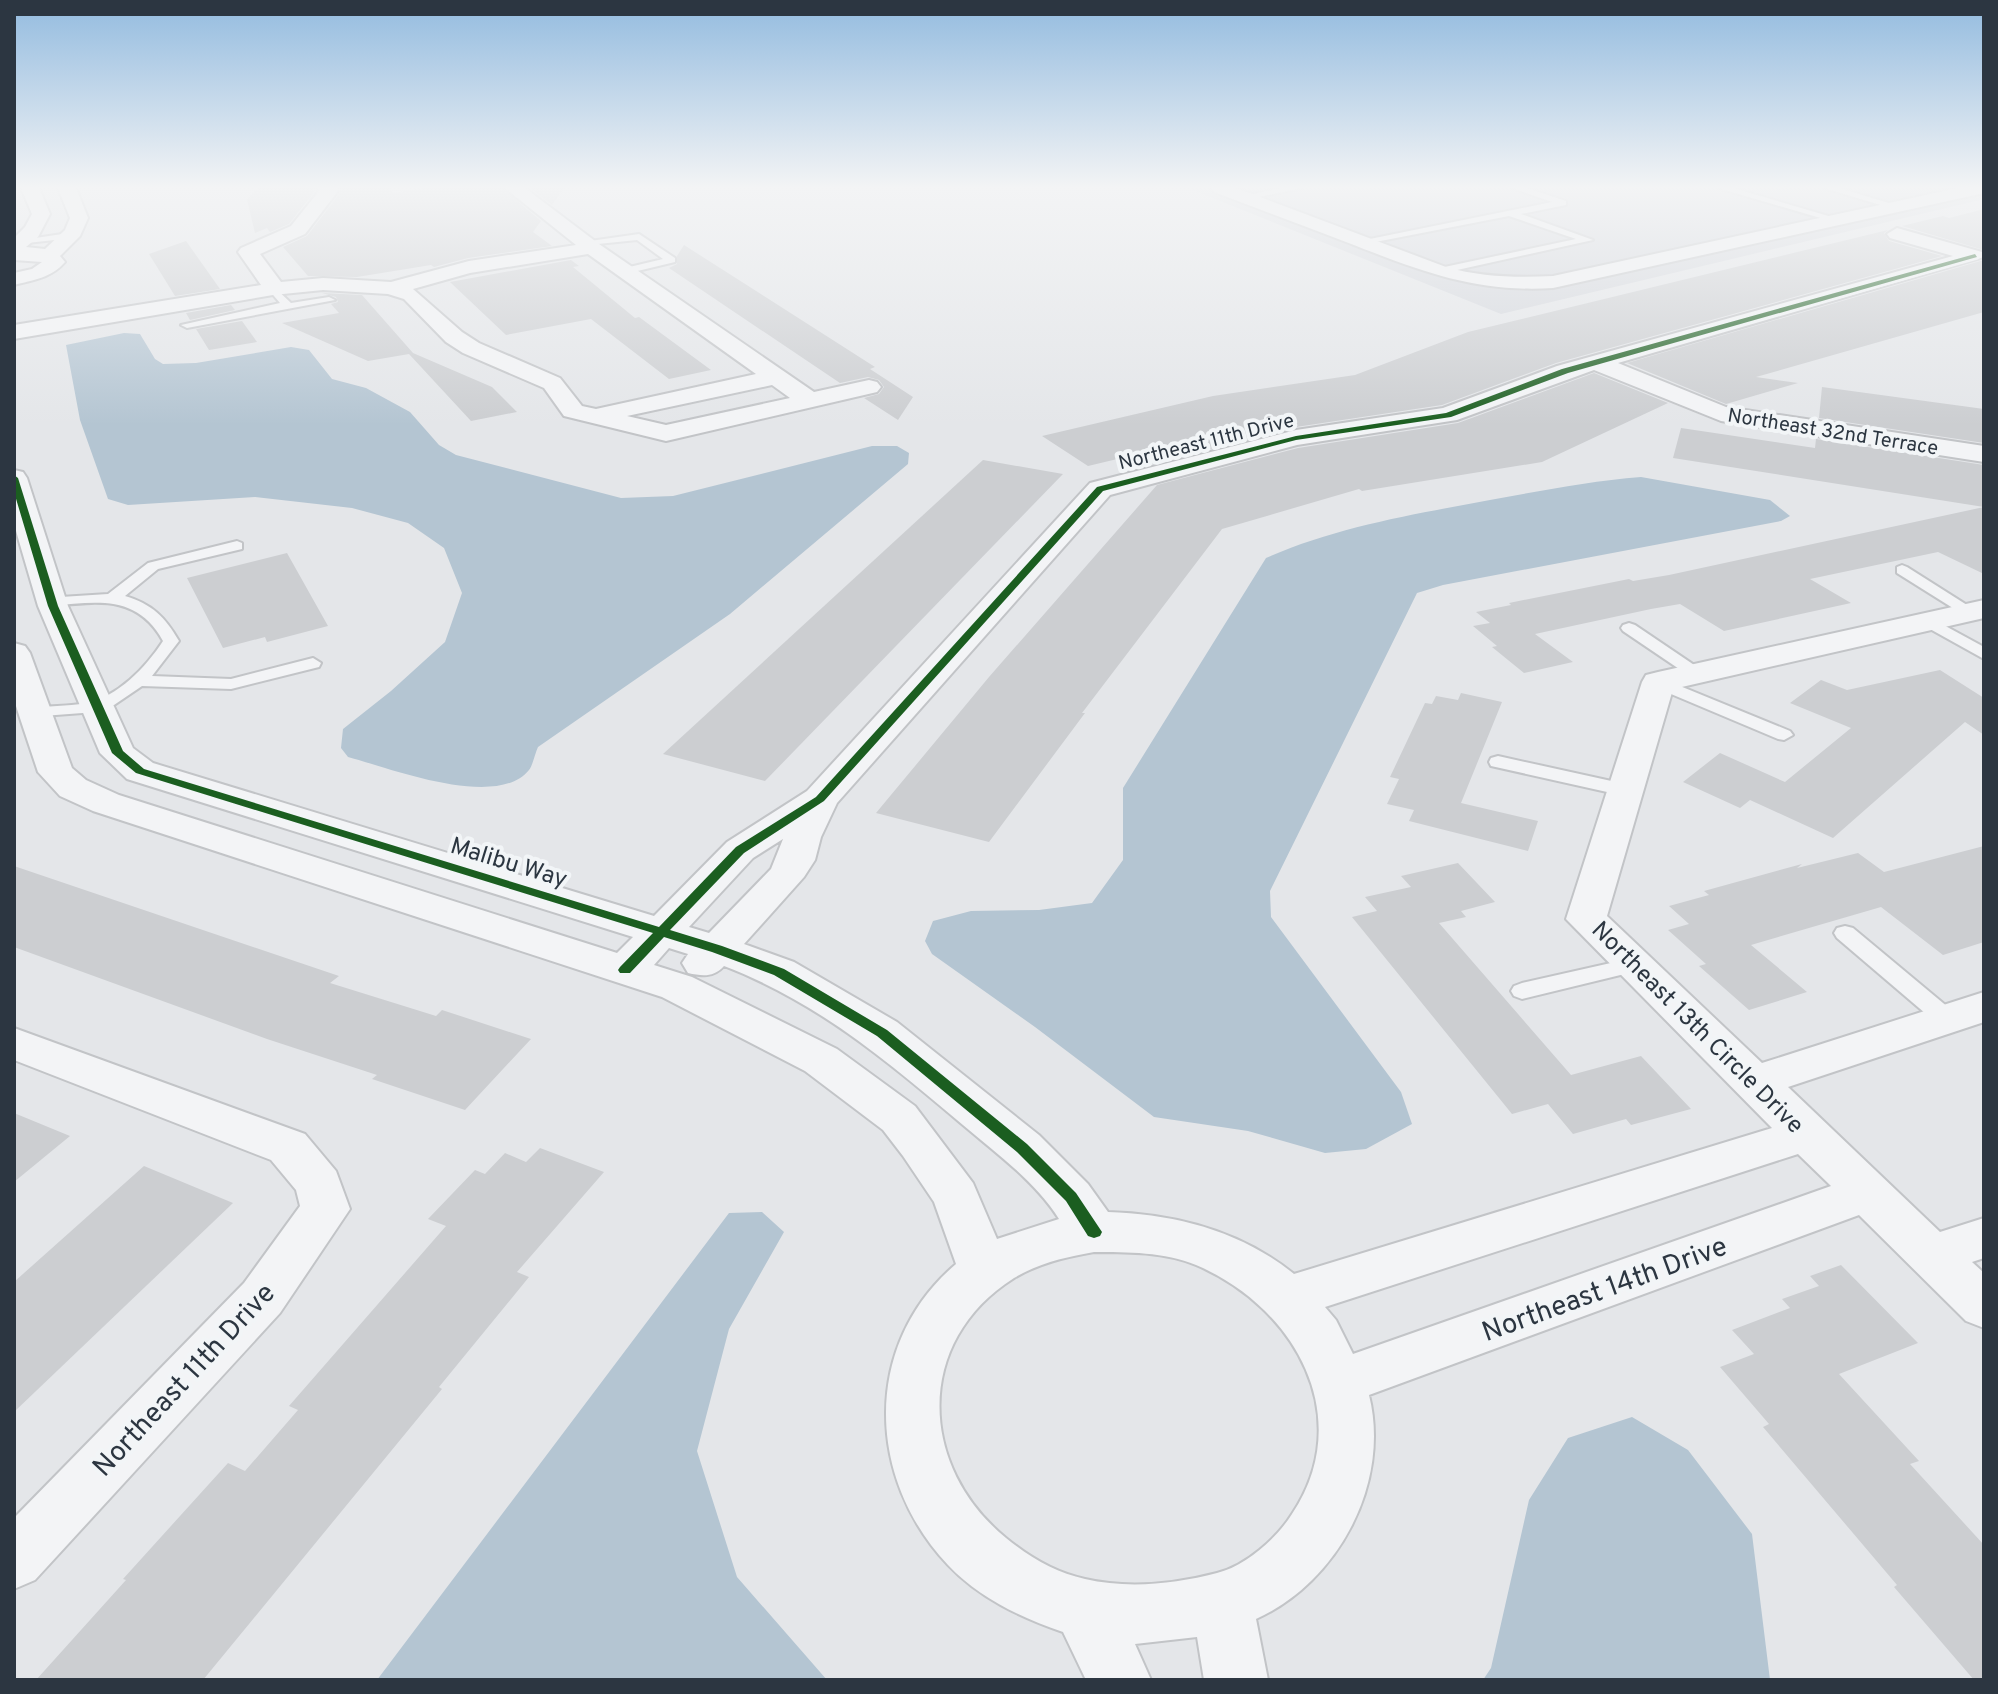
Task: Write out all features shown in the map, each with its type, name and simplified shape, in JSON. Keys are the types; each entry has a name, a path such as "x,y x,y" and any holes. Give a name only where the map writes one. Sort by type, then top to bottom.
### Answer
{"street":[{"path":"15,279 50,267"},
{"path":"260,267 270,279 276,299"},
{"path":"391,288 469,267"},
{"path":"620,267 809,400"},
{"path":"1428,267 1470,281 1499,284 1553,282 1621,267"},
{"name":"Northeast 11th Drive","path":"625,970 664,933 740,850 820,799 1100,489 1296,438 1448,415 1595,362 1946,267"},
{"path":"14,320 276,299 323,284 391,288 411,295 454,337 471,348 552,383 573,411 666,433 869,387"},
{"path":"14,332 141,310"},
{"name":"Northeast 32nd Terrace","path":"1595,362 1721,414 1984,454"},
{"path":"594,416 774,377"},
{"name":"Malibu Way","path":"14,478 21,526 51,601 118,753 140,771 717,949 779,972 882,1033 1022,1148 1071,1197 1094,1232"},
{"path":"1658,682 1977,611"},
{"path":"14,653 56,772 73,788 106,803 677,987 821,1060 899,1118 956,1196 984,1271"},
{"name":"Northeast 13th Circle Drive","path":"1658,682 1586,919 1984,1306"},
{"name":"Northeast 11th Drive","path":"677,987 785,877 796,860 802,837 820,799"},
{"path":"1753,1082 1965,1013"},
{"name":"Northeast 11th Drive","path":"14,1043 288,1147 319,1184 325,1209 262,1298 14,1560"},
{"path":"1287,1298 1807,1134"},
{"name":"Northeast 14th Drive","path":"1340,1382 1867,1193"},
{"path":"1094,1232 1136,1232 1177,1238 1204,1247 1254,1272 1287,1298 1310,1323 1340,1382 1347,1419 1347,1456 1338,1492 1320,1527 1295,1557 1261,1583 1222,1602 1154,1615 1084,1609 1034,1591 989,1564 955,1530 929,1491 914,1450 910,1408 916,1367 931,1331 954,1298 984,1271 1017,1252 1055,1239 1094,1232"},
{"path":"1932,1255 1984,1238"},
{"path":"1222,1602 1236,1680"},
{"path":"1084,1609 1119,1680"}],"lane":[{"path":"625,271 642,267"},
{"path":"1439,271 1458,267"},
{"path":"187,325 276,299 329,300"},
{"path":"114,597 153,566 237,546"},
{"path":"1902,570 1977,611"},
{"path":"35,713 97,706 136,681 161,658 171,641 165,626 155,615 114,597 51,601"},
{"path":"1927,621 1984,654"},
{"path":"1629,628 1697,673"},
{"path":"136,681 231,684 313,663"},
{"path":"1658,682 1784,735"},
{"path":"1498,762 1625,790"},
{"path":"1845,933 1965,1013"},
{"path":"1522,991 1633,965"}],"shaded area":[{"path":"1384,267 1698,267 1501,314"}],"water":[{"path":"124,333 140,334 155,359 163,364 196,363 291,347 309,350 332,379 366,388 410,412 439,445 456,455 621,498 673,496 872,446 897,446 909,453 908,464 730,614 538,747 529,770 514,781 493,786 442,783 348,757 341,748 343,729 445,642 462,593 444,548 408,523 352,508 255,497 128,505 108,499 80,420 66,345"},
{"path":"1641,477 1770,500 1790,516 1781,521 1443,585 1417,593 1270,891 1271,917 1401,1092 1412,1124 1366,1149 1325,1153 1248,1131 1154,1117 932,954 925,941 933,921 971,911 1039,910 1092,903 1123,860 1123,788 1266,558 1320,538 1405,516 1565,487"},
{"path":"762,1212 784,1232 729,1329 697,1451 737,1577 827,1680 377,1680 729,1213"},
{"path":"1632,1417 1688,1450 1752,1534 1770,1680 1483,1680 1491,1668 1529,1500 1568,1438"}],"building":[{"path":"157,267 204,267 220,289 175,296"},
{"path":"300,267 418,267 357,277 308,276"},
{"path":"532,267 573,267 635,318 639,317 711,370 669,379 591,319 506,335 450,282"},
{"path":"719,267 875,367 870,369 913,397 898,420 864,398 879,394 884,387 879,380 868,377 840,383 669,268"},
{"path":"1735,267 1902,267 1556,363 1442,405 1296,427 1183,456 1197,440 1088,466 1042,436 1213,396 1355,375 1468,332"},
{"path":"1960,267 1984,267 1984,312 1756,377 1798,383 1726,404 1627,363"},
{"path":"322,293 362,295 413,353 492,387 517,412 471,421 409,354 368,361 282,323 339,313 331,304 338,302 336,297"},
{"path":"231,305 235,310 190,320 186,313"},
{"path":"242,321 257,342 209,350 196,329"},
{"path":"1594,373 1668,403 1542,462 1362,491 1359,489 1222,529 1082,713 1085,713 989,842 876,813 989,677 1157,485 1298,448 1458,423"},
{"path":"1822,387 1984,409 1984,443 1819,418"},
{"path":"1681,428 1815,448 1816,439 1984,465 1984,507 1673,458"},
{"path":"983,460 1063,474 765,781 663,754"},
{"path":"1984,507 1984,574 1938,552 1810,579 1851,603 1724,631 1680,604 1651,609 1535,634 1573,662 1524,673 1492,647 1497,646 1473,626 1490,623 1476,612 1511,605 1509,603 1629,579 1669,575"},
{"path":"287,553 328,626 267,642 265,637 223,648 187,578"},
{"path":"1940,670 1984,698 1984,735 1965,722 1833,838 1750,800 1740,808 1683,782 1720,753 1785,782 1851,728 1790,703 1821,680 1847,690"},
{"path":"1461,693 1502,702 1461,803 1538,821 1528,851 1409,821 1414,810 1387,804 1399,779 1390,777 1425,703 1432,704 1436,696 1458,700"},
{"path":"1984,846 1984,942 1943,955 1881,907 1751,945 1807,992 1749,1010 1699,966 1706,964 1668,930 1689,924 1669,906 1709,895 1704,891 1802,864 1797,868 1858,853 1884,872"},
{"path":"1458,863 1495,902 1461,911 1466,917 1439,923 1571,1075 1641,1056 1691,1109 1631,1125 1626,1119 1573,1134 1548,1104 1512,1114 1352,917 1377,911 1365,897 1411,887 1401,876"},
{"path":"14,866 339,976 330,983 436,1016 442,1010 531,1039 465,1110 372,1079 377,1075 267,1039 14,947"},
{"path":"14,1113 70,1136 14,1182"},
{"path":"540,1148 604,1172 517,1272 529,1277 439,1387 442,1389 203,1680 36,1680 228,1463 245,1471 298,1410 289,1406 446,1226 428,1219 475,1170 485,1174 505,1153 526,1162"},
{"path":"144,1166 233,1203 14,1412 14,1282"},
{"path":"1841,1265 1918,1343 1839,1374 1919,1461 1910,1464 1984,1545 1984,1680 1974,1680 1894,1587 1897,1585 1763,1427 1769,1424 1720,1367 1754,1354 1732,1330 1790,1308 1782,1299 1819,1286 1810,1276"}],"cycle path":[{"path":"625,970 740,850 820,799 1100,489 1296,438 1448,415 1565,371 1936,267"},
{"path":"14,478 53,606 118,753 140,771 717,949 779,972 882,1033 1022,1148 1071,1197 1094,1232"}]}
